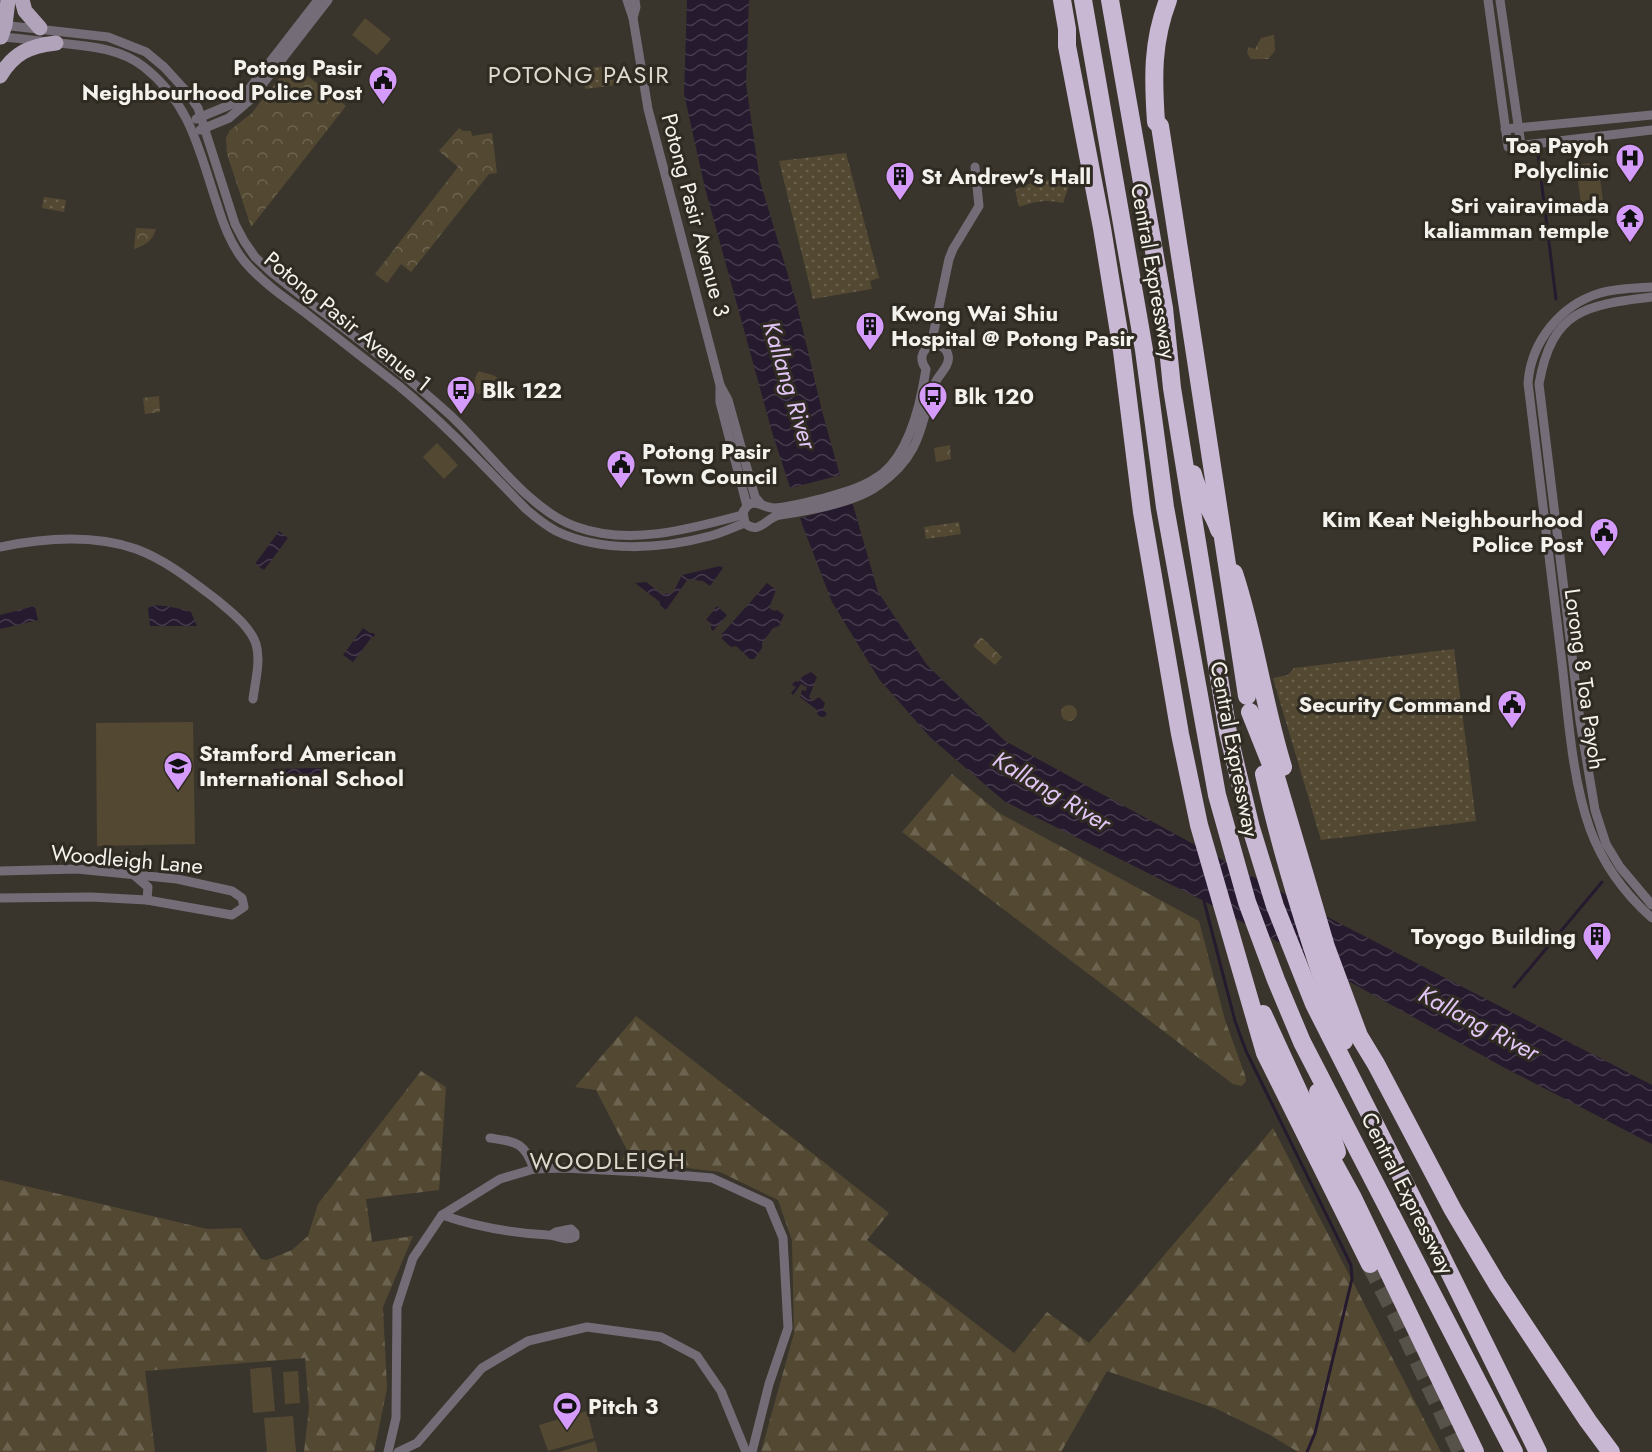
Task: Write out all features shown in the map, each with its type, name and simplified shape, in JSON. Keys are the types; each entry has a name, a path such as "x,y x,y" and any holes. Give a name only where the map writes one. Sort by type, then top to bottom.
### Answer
{"highway":[{"path":"1050,0 1054,21 1067,46"},
{"path":"1062,0 1067,29 1067,46 1104,239 1122,351 1143,512 1180,734 1199,825 1265,1053 1370,1264"},
{"name":"Central Expressway","path":"1083,0 1144,350 1165,507 1223,823 1247,902 1302,1042 1514,1452"},
{"name":"Central Expressway","path":"1110,0 1164,308 1172,388 1228,733 1251,828 1275,906 1320,998 1366,1105 1538,1452"},
{"path":"1160,126 1156,122 1153,72 1158,35 1168,0"},
{"path":"1180,0 1167,32 1160,68 1159,91 1162,121 1160,126 1248,704 1335,945 1352,1008 1376,1064 1454,1210 1497,1284 1607,1449"},
{"path":"1172,388 1180,403 1195,484 1215,518 1246,610 1269,717 1320,998"},
{"path":"1238,954 1268,1026 1319,1136 1352,1196 1475,1452"},
{"path":"1302,1042 1352,1196"}],"main road":[{"path":"1,35 8,0"},
{"path":"22,0 25,11 40,28"},
{"path":"0,76 20,52 56,43"}],"street":[{"path":"189,122 237,102 318,0"},
{"path":"193,133 229,118 251,99 328,0"},
{"name":"Potong Pasir Avenue 3","path":"627,0 633,18 648,110 720,385 728,400 755,497 768,511"},
{"name":"Potong Pasir Avenue 3","path":"633,18 635,0"},
{"path":"1488,0 1508,147 1652,130"},
{"path":"1500,0 1521,145"},
{"name":"Potong Pasir Avenue 1","path":"1,35 40,28 108,37 146,52 164,67 186,91 202,117 235,224 255,257 450,415 544,510 578,528 607,535 668,532 745,515"},
{"name":"Potong Pasir Avenue 1","path":"1,35 109,51 135,60 167,87 189,122 222,221 243,259 260,278 399,386 442,423 540,520 555,530 598,544 615,546 669,544 711,536 745,515 752,503 768,511 796,513 862,491 885,480 902,465 913,447 922,427 935,384 949,361 947,352 941,346 931,345 924,350 922,363 926,369 915,419 898,456 862,491"},
{"path":"1505,129 1652,115"},
{"path":"931,345 949,259 979,206 975,167"},
{"name":"Lorong 8 Toa Payoh","path":"1652,287 1600,293 1569,309 1556,320 1541,339 1529,367 1528,383 1569,723 1585,813 1591,832 1610,870 1622,887 1652,918"},
{"name":"Lorong 8 Toa Payoh","path":"1652,297 1600,304 1576,316 1565,325 1548,347 1539,384 1580,721 1595,810 1606,844 1620,867 1652,905"},
{"path":"926,369 932,372 942,370"},
{"name":"Potong Pasir Avenue 3","path":"720,385 720,402 745,515"},
{"name":"Potong Pasir Avenue 1","path":"745,515 751,528 759,528 768,511"},
{"path":"0,547 44,539 111,542 138,550 186,575 244,624 255,641 258,652 253,699"},
{"name":"Woodleigh Lane","path":"0,871 77,869 177,879 232,891 242,898 244,907 232,915 147,900 91,897 0,898"},
{"path":"134,875 148,887 147,900"},
{"path":"490,1138 515,1141 525,1151 534,1169"},
{"path":"388,1452 396,1418 397,1307 413,1258 442,1215 500,1179 534,1169 564,1168 712,1178 769,1204 783,1238 788,1328 769,1384 753,1452"},
{"path":"442,1215 467,1224 516,1234 551,1235"},
{"path":"398,1452 417,1443 482,1368 528,1341 587,1327 661,1337 697,1356 721,1391 747,1452"}],"green space":[{"path":"365,18 391,39 377,55 352,35"},
{"path":"1274,35 1275,51 1268,59 1251,59 1247,53 1249,47 1255,49 1261,38"},
{"path":"291,63 346,106 251,227 227,154 226,138 230,130 251,114"},
{"path":"613,65 616,85 585,89 582,69"},
{"path":"459,128 463,131 471,131 472,136 492,133 497,173 489,174 411,272 401,264 387,283 375,274 458,167 439,151"},
{"path":"846,153 879,278 870,281 872,289 813,299 779,161"},
{"path":"1598,162 1603,201 1581,204 1576,165"},
{"path":"1059,178 1070,182 1063,203 1041,201 1019,207 1015,190 1036,182"},
{"path":"44,197 66,200 64,212 42,208"},
{"path":"136,228 156,229 148,242 134,249"},
{"path":"479,371 496,377 501,386 498,389 478,394 474,382"},
{"path":"159,396 160,412 145,414 143,398"},
{"path":"437,443 458,465 444,479 423,457"},
{"path":"950,445 951,459 936,462 934,448"},
{"path":"959,522 961,534 926,539 924,527"},
{"path":"981,637 1002,657 995,665 973,646"},
{"path":"1454,649 1476,821 1321,840 1273,678 1288,675 1294,668"},
{"path":"1066,705 1072,705 1077,713 1075,719 1066,721 1061,716 1061,710"},
{"path":"193,722 195,844 97,846 96,723"},
{"path":"952,774 999,813 1199,921 1225,1020 1245,1075 1246,1081 1242,1086 1233,1084 902,832"},
{"path":"636,1016 889,1213 867,1240 1014,1353 1047,1312 1089,1343 1273,1128 1441,1452 1298,1452 1270,1435 1217,1409 1107,1371 1061,1452 761,1452 794,1333 792,1240 778,1200 720,1172 622,1160 627,1150 596,1090 575,1087"},
{"path":"421,1071 446,1087 439,1190 366,1199 372,1242 413,1236 383,1307 387,1388 374,1452 304,1452 309,1408 305,1358 145,1371 155,1452 0,1452 0,1180 207,1229 241,1228 261,1259 267,1260 292,1250 308,1236 318,1204"},
{"path":"271,1367 275,1411 253,1413 250,1369"},
{"path":"298,1371 300,1403 285,1404 283,1372"},
{"name":"Pitch 3","path":"587,1411 594,1438 548,1451 539,1425"},
{"path":"293,1416 296,1452 267,1452 264,1418"},
{"path":"595,1441 598,1452 559,1452"}],"water":[{"name":"Kallang River","path":"687,0 749,0 746,84 760,181 797,305 839,472 853,505 878,592 927,665 1005,741 1314,910 1652,1085 1652,1144 1505,1068 1204,901 1004,801 931,738 879,679 832,602 802,524 772,432 705,188 684,94"},
{"path":"279,531 288,538 264,570 255,564"},
{"path":"720,566 723,568 710,586 703,581 688,579 666,610 660,602 635,583 646,582 662,594 673,593 682,575"},
{"path":"767,583 776,590 769,608 784,615 779,626 773,628 762,643 762,648 754,659 750,659 736,646 731,647 722,639 722,634"},
{"path":"155,605 191,612 197,626 150,626 148,608"},
{"path":"35,606 38,620 0,629 0,615"},
{"path":"717,606 727,615 713,631 711,623 706,620"},
{"path":"363,628 374,633 375,636 353,662 343,655"},
{"path":"811,672 817,677 809,697 813,701 819,697 825,703 823,709 827,714 824,717 817,714 817,710 800,697 802,690 806,691 807,687 801,684 793,695 791,693 796,687 792,685 795,681 798,682"},
{"path":"321,768 321,783 273,783 273,769"}],"pier":[{"path":"844,474 855,503 797,519 787,489"}],"waterway":[{"path":"1538,154 1556,299"},
{"path":"1514,987 1602,882"},
{"path":"1204,901 1235,1021 1246,1051 1351,1265 1352,1279 1315,1433 1307,1452"}],"tunnel":[{"path":"1370,1264 1461,1452"}],"place":[{"name":"Potong Pasir Neighbourhood Police Post","path":"383,106"},
{"name":"Toa Payoh Polyclinic","path":"1630,184"},
{"name":"St Andrew’s Hall","path":"900,202"},
{"name":"Sri vairavimada kaliamman temple","path":"1630,244"},
{"name":"Kwong Wai Shiu Hospital @ Potong Pasir","path":"870,352"},
{"name":"Blk 122","path":"461,416"},
{"name":"Blk 120","path":"933,422"},
{"name":"Potong Pasir Town Council","path":"621,490"},
{"name":"Kim Keat Neighbourhood Police Post","path":"1604,558"},
{"name":"Security Command","path":"1512,730"},
{"name":"Stamford American International School","path":"178,792"},
{"name":"Toyogo Building","path":"1597,962"},
{"name":"Pitch 3","path":"567,1432"}],"district":[{"name":"POTONG PASIR","path":"579,74"},
{"name":"WOODLEIGH","path":"608,1160"}]}
